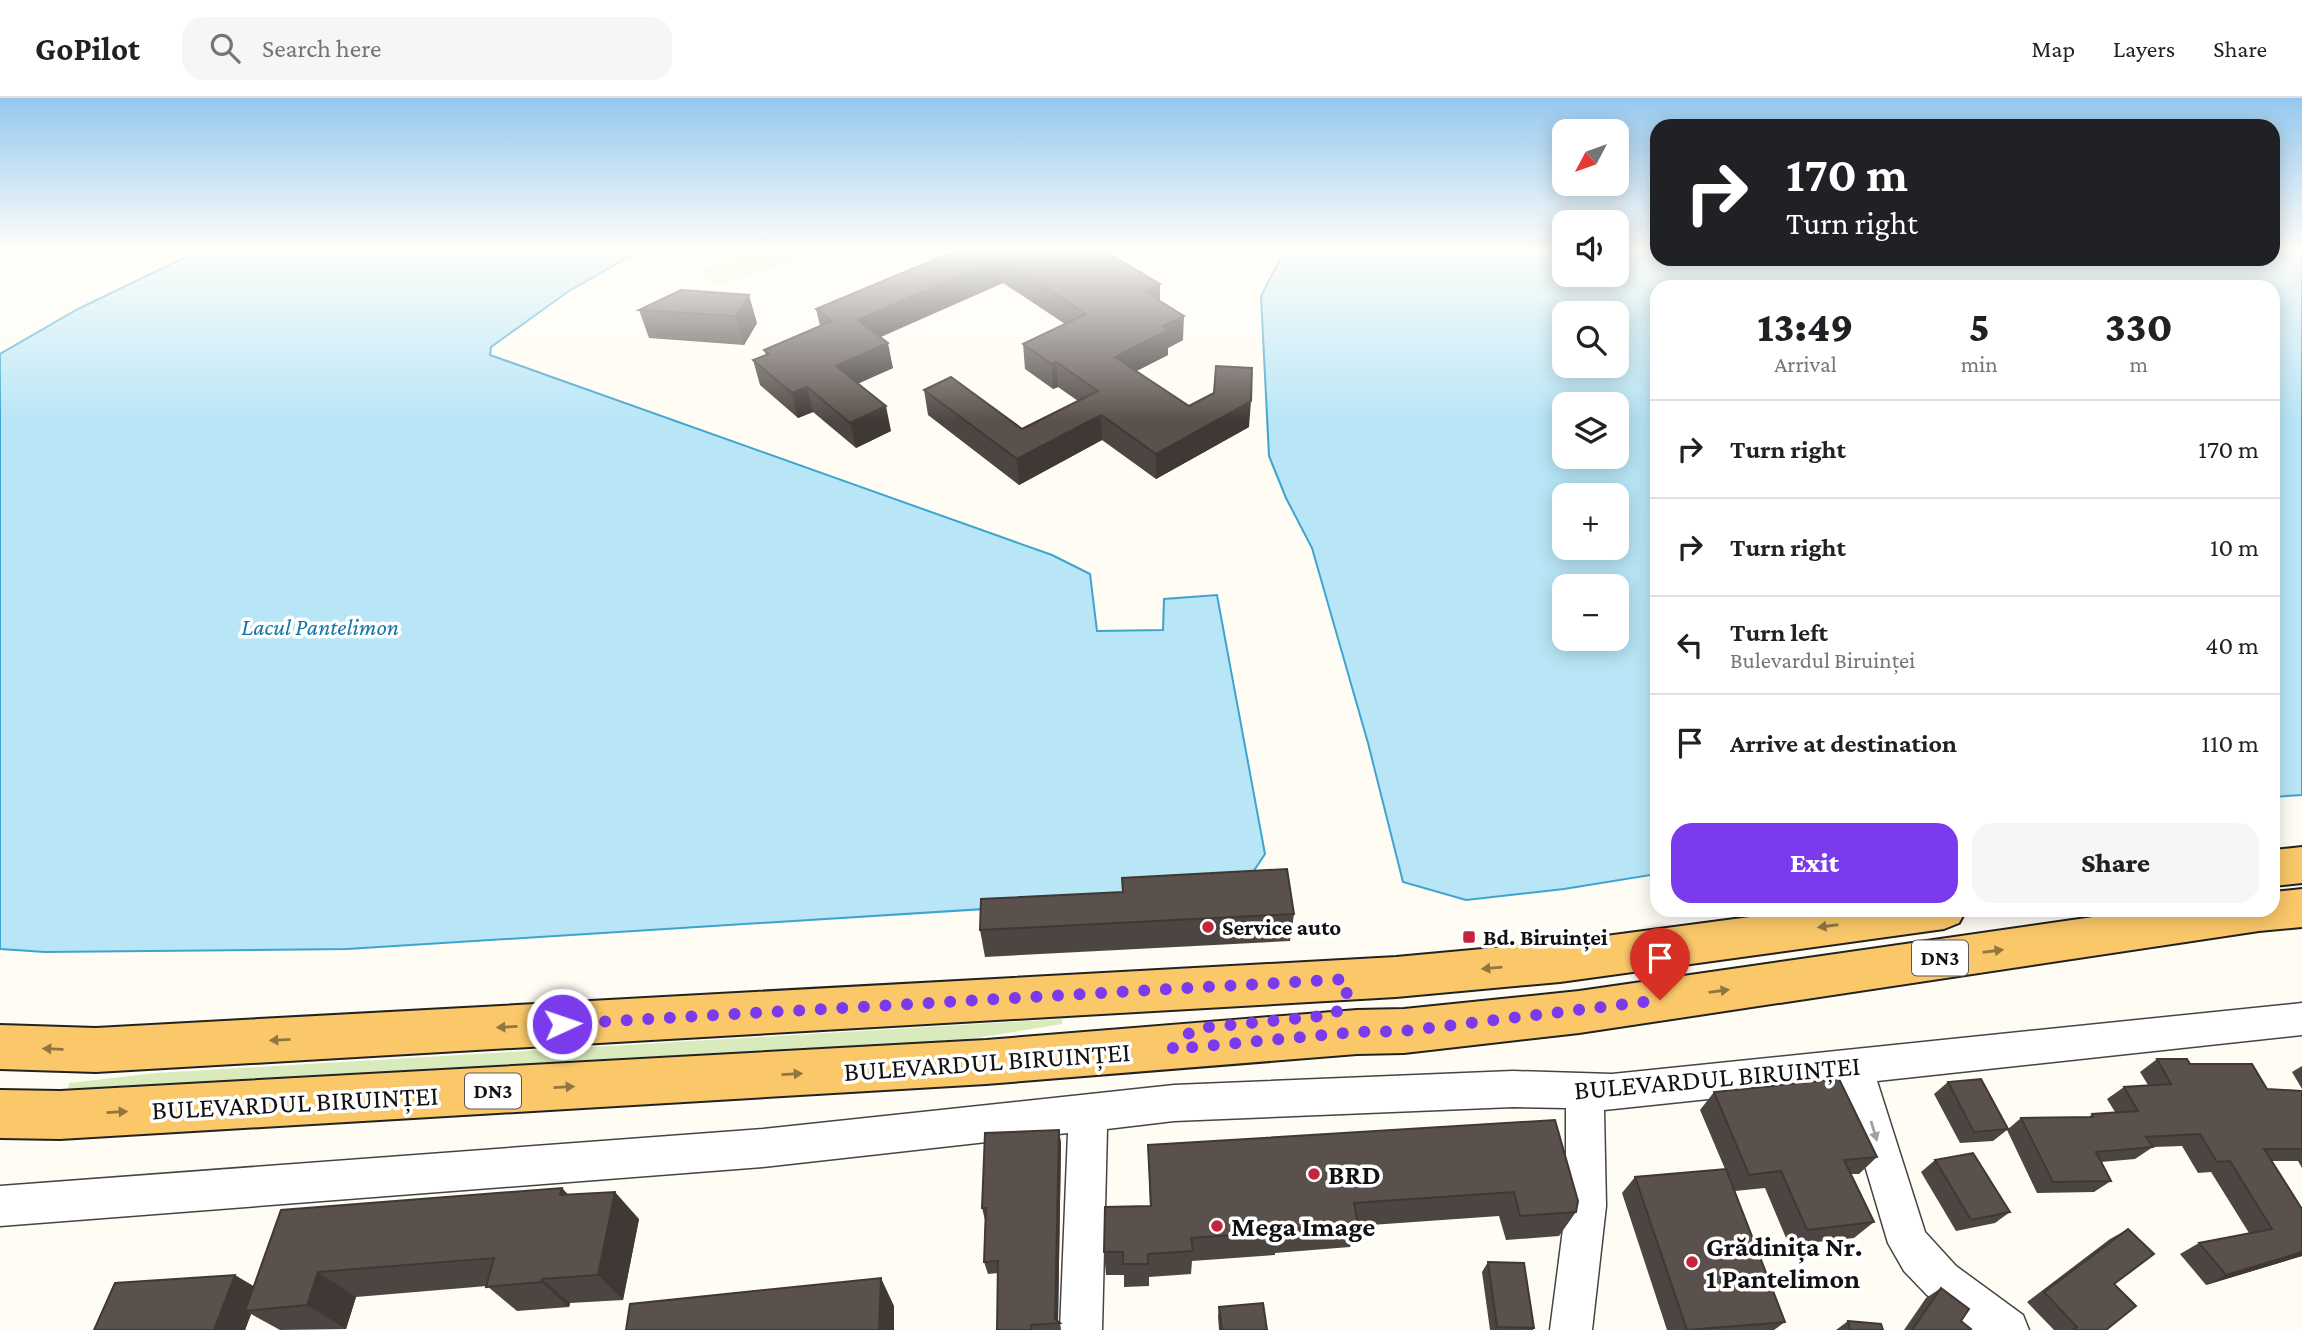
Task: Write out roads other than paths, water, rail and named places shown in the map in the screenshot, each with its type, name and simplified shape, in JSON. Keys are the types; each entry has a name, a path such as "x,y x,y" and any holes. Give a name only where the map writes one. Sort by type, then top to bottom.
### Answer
{"main road":[{"path":"2280,867 2302,865"},
{"name":"BULEVARDUL BIRUINȚEI","path":"2280,910 2302,908"},
{"name":"DN3","path":"0,1047 96,1050 1346,979 1560,962 1892,917"},
{"name":"BULEVARDUL BIRUINȚEI","path":"0,1114 74,1115 972,1063 1357,1032 1404,1031 1579,1012 2225,917"},
{"path":"1172,1049 1186,1035 1200,1028 1332,1015 1344,1007 1348,995 1346,979"}],"street":[{"name":"BULEVARDUL BIRUINȚEI","path":"0,1206 763,1148 1174,1103 1513,1089 1585,1092 2302,1019"},
{"path":"1854,1066 1908,1243 1925,1267 1946,1286 2008,1330"},
{"path":"1571,1330 1587,1206 1585,1092"},
{"path":"1080,1330 1088,1111"}],"water":[{"name":"Lacul Pantelimon","path":"546,307 491,347 490,355 1052,555 1090,574 1097,631 1163,630 1164,599 1217,595 1265,854 1239,893 347,949 45,952 0,949 0,354 78,309"},
{"path":"1262,307 1552,307 1552,378 1629,378 1629,307 1650,307 1650,875 1564,889 1466,900 1403,882 1368,743 1312,548 1286,498 1269,456"},
{"path":"2280,307 2302,307 2302,795 2280,797"}],"place":[{"name":"Service auto","path":"1208,927"},
{"name":"Bd. Biruinței","path":"1469,937"},
{"name":"BRD","path":"1314,1174"},
{"name":"Mega Image","path":"1217,1226"},
{"name":"Grădinița Nr. 1 Pantelimon","path":"1692,1262"}]}
